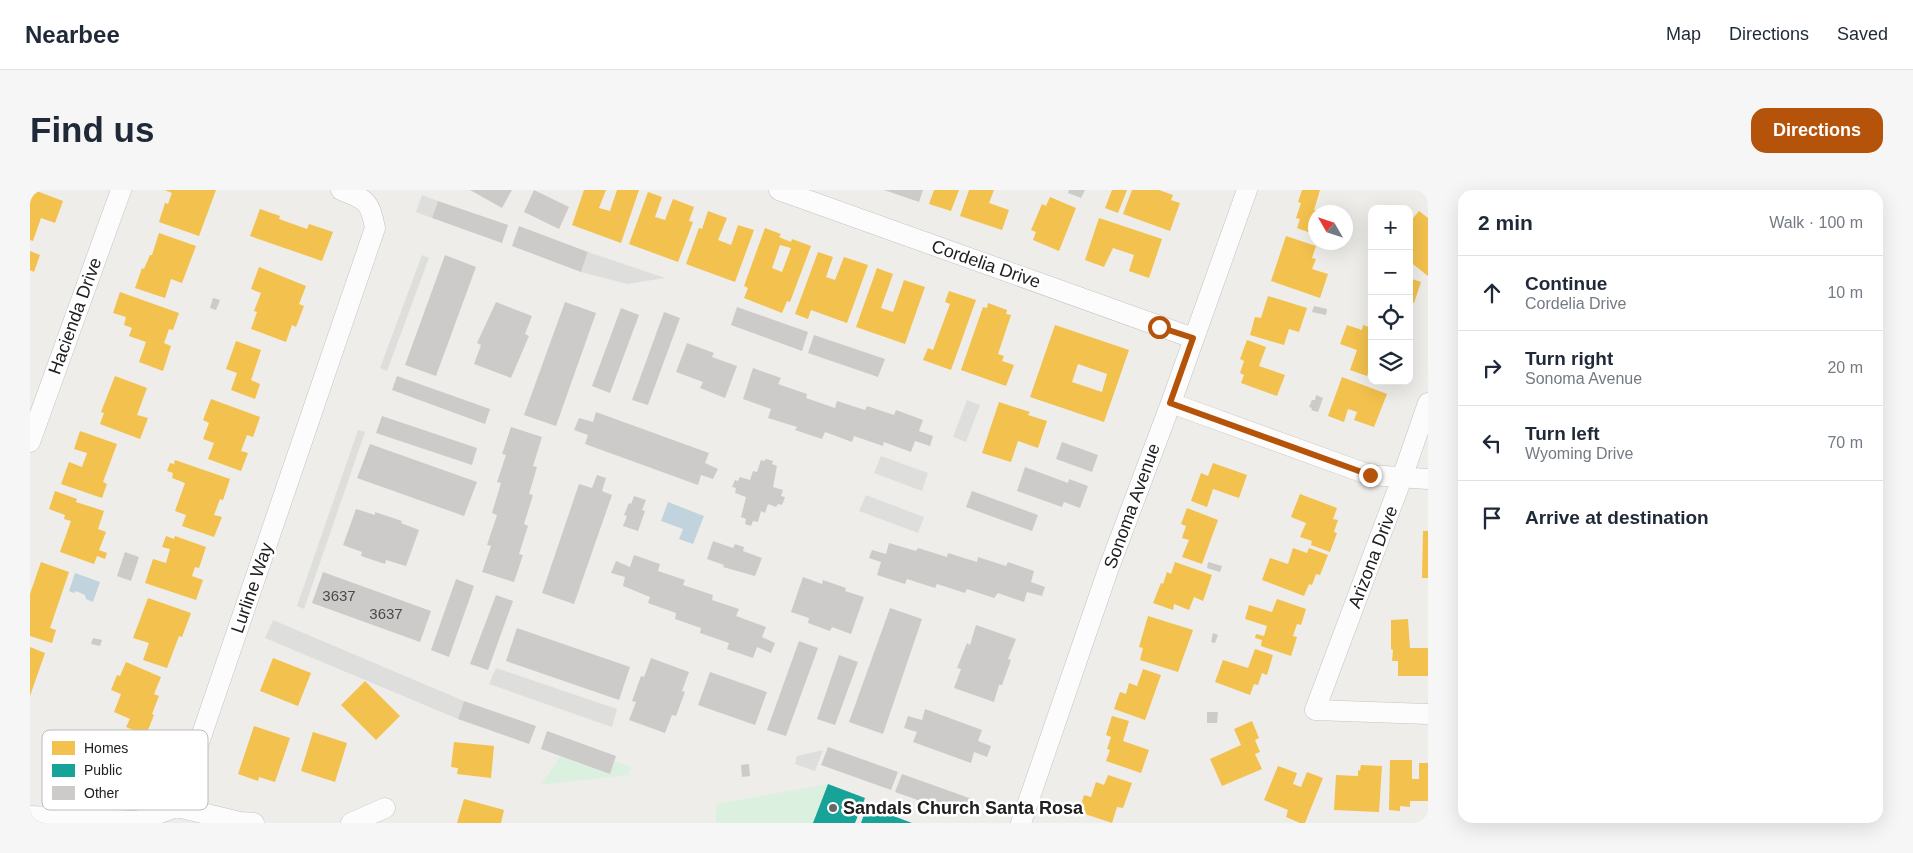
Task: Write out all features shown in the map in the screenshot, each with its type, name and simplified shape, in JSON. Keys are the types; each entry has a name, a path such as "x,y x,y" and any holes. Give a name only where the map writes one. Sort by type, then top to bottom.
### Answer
{"street":[{"name":"Hacienda Drive","path":"30,442 121,190"},
{"name":"Lurline Way","path":"203,730 374,228 372,209 363,198 341,190"},
{"name":"Cordelia Drive","path":"779,190 1193,338"},
{"name":"Sonoma Avenue","path":"1021,823 1108,570 1247,190"},
{"path":"1170,403 1370,475 1428,479"},
{"name":"Arizona Drive","path":"1428,403 1402,478 1315,710 1428,714"},
{"path":"351,823 385,808"},
{"path":"30,816 137,821 171,810"},
{"path":"186,810 240,822 254,823"}],"green space":[{"path":"561,756 609,774 615,761 632,767 628,775 540,785"},
{"path":"828,784 814,823 716,823 716,804"}],"shaded area":[{"path":"422,195 438,201 432,218 416,212"},
{"path":"588,252 665,278 627,284 581,272"},
{"path":"422,255 429,258 387,371 380,368"},
{"path":"967,400 980,405 966,442 953,437"},
{"path":"358,430 365,432 304,609 297,606"},
{"path":"881,456 928,473 922,491 874,473"},
{"path":"866,495 924,517 918,533 859,511"},
{"path":"273,620 464,701 458,719 265,638"},
{"path":"496,668 617,709 612,727 489,684"},
{"path":"823,750 815,771 795,764 797,756"}],"water":[{"path":"668,502 704,516 693,544 679,539 683,529 661,521"},
{"path":"75,573 100,582 93,602 86,599 85,595 76,591 74,593 69,591"}],"building: Homes":[{"path":"34,190 63,201 55,223 41,218 33,241 30,240 30,197"},
{"path":"165,190 216,190 199,236 159,222 165,203 168,204 172,193"},
{"path":"584,190 606,190 599,208 610,211 617,190 639,190 621,243 572,225"},
{"path":"934,190 959,190 951,211 929,204"},
{"path":"969,190 994,190 989,203 1009,210 1002,230 960,216"},
{"path":"1112,190 1127,190 1118,213 1105,208"},
{"path":"1132,190 1159,190 1173,195 1171,200 1180,203 1170,231 1123,214"},
{"path":"1302,190 1320,190 1316,205 1308,205 1308,232 1297,228 1300,219 1296,218 1301,203 1298,202"},
{"path":"648,192 662,197 655,217 665,220 673,199 694,207 689,221 693,222 678,262 629,244"},
{"path":"1050,197 1076,208 1059,251 1033,240 1036,232 1031,230 1042,204 1046,206"},
{"path":"260,209 280,216 279,219 307,229 309,224 333,232 322,261 250,236"},
{"path":"708,211 727,218 718,240 731,245 738,225 754,230 735,282 686,264 699,228 702,229"},
{"path":"1419,211 1428,218 1428,276 1413,264 1413,218"},
{"path":"1099,218 1162,239 1149,278 1129,271 1134,255 1113,248 1104,267 1085,260"},
{"path":"765,228 781,234 779,237 791,242 792,239 811,246 790,302 787,301 782,313 744,298 748,288 744,286","holes":["780,245 791,248 782,272 772,268"]},
{"path":"159,233 196,246 182,283 171,279 165,298 135,288 142,268 144,269 150,255 152,255"},
{"path":"1286,236 1308,243 1308,250 1315,250 1312,258 1316,259 1312,269 1328,274 1320,298 1271,281"},
{"path":"30,251 40,255 34,272 30,270"},
{"path":"818,252 833,257 826,277 835,280 844,257 868,265 847,323 811,310 808,319 795,314"},
{"path":"259,267 306,286 299,304 304,306 296,327 292,325 286,342 251,329 257,312 254,311 261,293 251,289"},
{"path":"877,268 893,274 881,308 893,312 904,280 925,287 905,344 856,327"},
{"path":"1413,279 1421,282 1413,303"},
{"path":"949,291 976,300 951,370 923,360 928,348 933,350 950,304 945,302"},
{"path":"120,292 179,313 173,330 169,329 164,343 171,346 163,371 139,362 146,342 129,336 132,328 124,325 126,317 113,313"},
{"path":"1268,296 1307,308 1299,332 1289,329 1284,345 1250,335 1255,317 1261,318"},
{"path":"988,303 1007,310 1006,314 1011,315 998,354 1004,356 1002,361 1014,365 1006,386 961,370 983,307 987,308"},
{"path":"1055,325 1129,350 1104,422 1030,397","holes":["1078,364 1107,374 1102,392 1072,382"]},
{"path":"1347,325 1362,330 1363,325 1368,327 1367,376 1350,370 1357,350 1340,344"},
{"path":"1247,340 1266,347 1259,366 1285,375 1277,396 1241,383 1244,375 1240,373 1244,361 1240,359"},
{"path":"236,341 261,350 251,380 260,384 255,399 231,390 237,373 226,369"},
{"path":"115,376 147,388 137,415 148,418 140,439 100,424 104,413 101,412"},
{"path":"1342,377 1387,394 1374,427 1354,420 1357,412 1348,409 1344,422 1328,416"},
{"path":"211,399 260,417 253,437 247,435 241,451 248,453 241,471 208,459 214,443 203,439 209,423 203,420"},
{"path":"999,402 1030,412 1028,415 1047,421 1038,448 1018,441 1011,462 982,453"},
{"path":"80,431 117,444 103,482 107,484 102,498 61,484 69,462 82,467 87,453 74,449"},
{"path":"175,460 230,479 223,500 220,499 214,515 222,517 214,537 182,526 186,515 175,511 185,483 172,478 173,473 167,471 170,463 174,464"},
{"path":"1213,463 1247,475 1239,498 1213,489 1207,507 1191,501 1201,473 1208,476"},
{"path":"55,491 77,499 76,502 104,511 98,529 106,532 99,550 107,553 105,559 97,556 94,564 60,552 71,521 64,519 65,515 49,509"},
{"path":"1300,494 1337,508 1333,519 1338,520 1334,532 1337,533 1330,552 1311,545 1312,541 1300,537 1306,523 1291,517"},
{"path":"1187,508 1218,520 1202,564 1182,557 1189,540 1182,538 1186,526 1181,524"},
{"path":"1423,531 1428,531 1428,578 1422,578"},
{"path":"166,536 174,539 175,536 206,547 199,568 195,567 192,576 203,580 196,600 145,583 153,559 166,563 170,549 162,547"},
{"path":"1293,548 1307,553 1309,548 1328,555 1320,575 1316,574 1312,585 1309,584 1304,596 1262,580 1270,558 1288,564"},
{"path":"41,562 69,572 50,628 56,630 52,643 30,636 30,594"},
{"path":"1175,562 1212,575 1203,601 1194,597 1189,610 1174,604 1173,610 1153,603 1161,583 1163,584 1167,572 1171,574"},
{"path":"148,598 191,613 182,637 179,636 167,668 143,660 149,643 133,638"},
{"path":"1277,599 1306,609 1301,625 1297,624 1293,636 1297,637 1291,656 1261,646 1262,640 1255,638 1256,634 1264,636 1267,626 1245,619 1249,605 1272,612"},
{"path":"1148,616 1193,630 1178,672 1140,660 1143,648 1139,647"},
{"path":"1408,619 1410,648 1428,648 1428,676 1398,676 1398,661 1392,661 1391,620"},
{"path":"30,647 45,653 30,696"},
{"path":"1255,649 1273,655 1267,675 1262,673 1258,685 1254,684 1250,695 1215,682 1223,660 1248,668"},
{"path":"273,658 311,673 298,706 260,691"},
{"path":"126,662 161,677 154,694 159,696 148,730 134,730 126,727 130,719 114,712 121,694 111,690 117,675 120,676"},
{"path":"1143,669 1161,675 1145,720 1114,709 1120,692 1126,694 1129,683 1137,686"},
{"path":"365,681 400,716 376,740 341,705"},
{"path":"1112,716 1129,721 1123,741 1149,750 1141,773 1106,761 1110,750 1107,749 1111,737 1106,735"},
{"path":"1252,721 1259,738 1255,740 1260,752 1255,754 1262,769 1222,786 1210,759 1241,745 1234,729"},
{"path":"254,726 290,738 275,782 259,777 258,781 238,774"},
{"path":"313,732 347,743 335,782 301,771"},
{"path":"454,742 494,746 491,778 457,774 458,768 451,767"},
{"path":"1390,760 1412,760 1412,779 1419,779 1419,763 1428,763 1428,801 1410,801 1410,807 1400,806 1400,811 1389,810"},
{"path":"1361,765 1382,766 1379,812 1334,810 1336,775 1358,776 1358,770 1360,771"},
{"path":"1278,766 1297,773 1293,784 1301,787 1307,772 1323,778 1305,823 1300,823 1286,817 1288,810 1264,800"},
{"path":"1108,775 1132,783 1123,808 1117,807 1112,823 1079,812 1084,795 1091,797 1096,782 1104,785"},
{"path":"464,799 504,810 501,823 457,823"}],"building: Public":[{"path":"828,784 865,798 855,823 813,823"},
{"path":"867,806 912,823 861,823"}],"building: Other":[{"path":"470,190 512,190 502,208"},
{"path":"534,190 569,207 559,229 524,212"},
{"path":"884,190 923,190 919,202"},
{"path":"1069,190 1085,190 1081,198 1068,193"},
{"path":"438,201 508,225 502,243 432,218"},
{"path":"519,226 588,252 581,272 512,246"},
{"path":"445,255 476,267 436,376 405,365"},
{"path":"213,298 220,300 216,310 210,308"},
{"path":"496,302 532,316 525,334 529,336 511,378 474,364 481,345 477,343"},
{"path":"565,302 596,313 556,426 524,415"},
{"path":"1314,306 1327,309 1326,315 1312,312"},
{"path":"737,307 808,332 802,351 731,325"},
{"path":"621,308 639,315 610,393 592,386"},
{"path":"664,312 680,318 648,405 632,400"},
{"path":"814,335 885,359 878,377 808,353"},
{"path":"687,343 714,353 712,357 737,366 725,398 700,388 703,382 676,372"},
{"path":"753,368 781,378 778,384 807,394 806,398 835,408 837,401 865,410 867,406 894,415 896,410 923,420 919,431 933,436 930,446 915,441 911,452 884,442 883,446 854,436 852,442 825,432 822,439 795,430 797,427 768,418 771,409 743,399"},
{"path":"397,376 490,409 485,424 392,390"},
{"path":"1316,395 1323,398 1318,412 1311,410 1312,408 1309,407 1312,400 1315,400"},
{"path":"596,412 709,453 705,463 718,469 713,479 701,475 698,485 585,444 588,435 574,430 579,418 593,422"},
{"path":"382,416 477,448 472,465 376,433"},
{"path":"511,427 542,437 533,466 537,467 529,494 533,495 524,524 528,526 519,554 523,555 514,582 482,572 491,546 487,545 497,515 492,513 501,483 497,482 506,455 502,454"},
{"path":"1062,442 1098,455 1092,472 1056,459"},
{"path":"370,444 477,482 464,516 357,478"},
{"path":"766,459 773,461 772,464 777,466 773,487 783,490 781,496 785,497 782,505 778,504 776,507 768,504 765,513 761,511 758,522 753,521 751,526 745,524 746,519 741,517 746,497 735,493 736,488 732,487 735,480 738,481 740,477 750,480 753,471 757,472 761,460 764,461"},
{"path":"1025,467 1068,483 1069,479 1088,486 1080,508 1064,502 1062,507 1017,491"},
{"path":"597,475 606,478 602,491 612,495 574,604 542,593 579,484 592,488"},
{"path":"972,491 1038,515 1032,531 966,507"},
{"path":"634,496 646,500 642,510 645,511 638,531 623,526 627,516 624,515"},
{"path":"356,509 375,515 375,512 402,521 401,523 419,530 406,566 386,560 385,564 361,556 362,552 343,545"},
{"path":"713,541 733,548 735,544 744,547 743,551 762,558 755,576 723,567 724,565 707,559"},
{"path":"889,543 916,551 918,548 947,557 948,553 977,562 978,557 1006,566 1008,562 1034,571 1031,582 1045,587 1042,596 1027,592 1024,602 998,593 994,598 967,589 965,593 937,584 935,588 907,579 905,584 877,575 881,562 869,558 872,550 886,554"},
{"path":"125,552 139,557 131,581 117,576"},
{"path":"634,555 660,564 658,571 685,580 683,585 713,595 712,600 739,609 736,616 766,627 762,637 775,643 771,653 757,647 753,658 727,649 729,643 700,633 701,628 675,619 676,613 648,603 650,597 623,586 625,577 611,573 616,561 630,567"},
{"path":"1208,562 1222,566 1220,572 1207,568"},
{"path":"323,572 431,611 420,642 312,603"},
{"path":"803,577 822,584 823,580 846,588 845,591 864,597 851,634 832,627 830,631 808,623 809,618 791,612"},
{"path":"456,579 474,586 449,657 431,650"},
{"path":"496,595 513,601 488,670 470,664"},
{"path":"890,608 922,619 883,734 849,722"},
{"path":"976,625 1016,639 1008,659 1011,660 1002,685 999,685 994,702 954,688 961,669 957,668 967,643 970,645"},
{"path":"517,628 630,667 619,700 506,661"},
{"path":"1213,633 1218,635 1215,643 1211,642"},
{"path":"93,638 102,640 100,646 91,644"},
{"path":"799,641 818,648 786,736 767,730"},
{"path":"839,655 858,662 835,725 817,719"},
{"path":"651,658 689,672 682,691 685,692 676,716 672,715 665,733 629,720 636,702 632,701 641,676 644,677"},
{"path":"710,672 767,692 755,725 698,705"},
{"path":"464,701 536,726 529,744 458,719"},
{"path":"925,709 982,730 978,741 991,746 987,757 974,752 971,763 913,742 917,732 904,728 908,716 922,720"},
{"path":"1207,712 1218,712 1217,723 1207,723"},
{"path":"547,731 616,756 610,774 541,749"},
{"path":"828,747 898,772 891,790 821,765"},
{"path":"749,764 750,776 742,777 741,765"},
{"path":"902,774 972,799 966,817 895,792"}],"place":[{"name":"Sandals Church Santa Rosa","path":"833,808"}],"route":[{"path":"1159,327 1193,338 1170,403 1370,475"}]}
